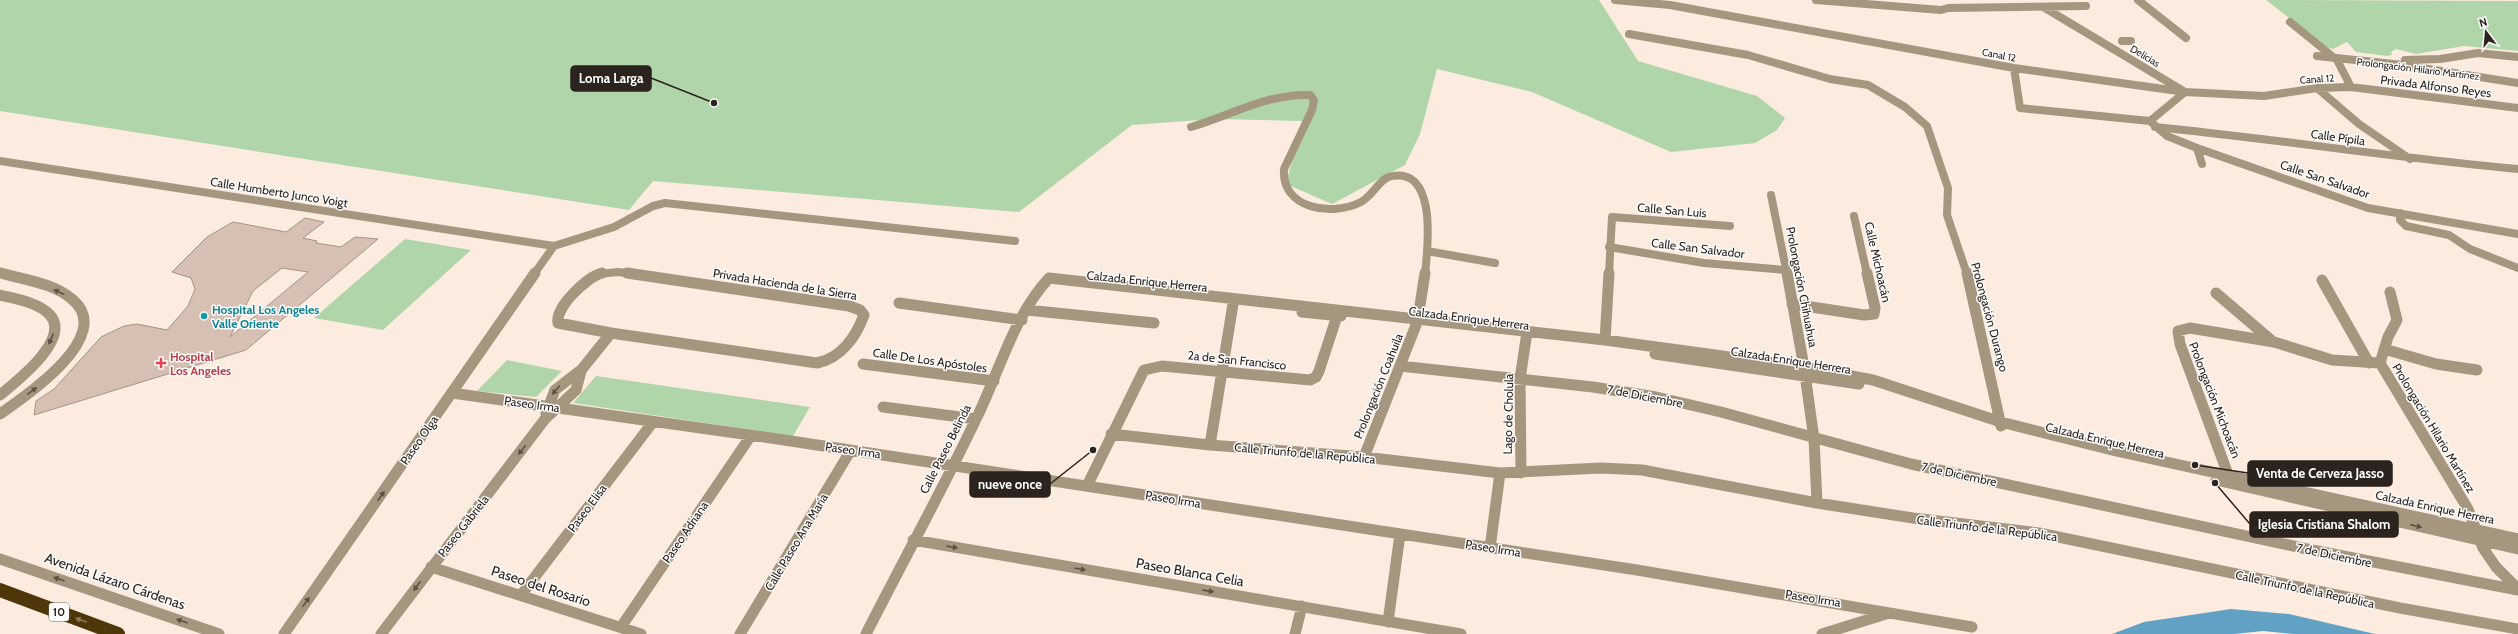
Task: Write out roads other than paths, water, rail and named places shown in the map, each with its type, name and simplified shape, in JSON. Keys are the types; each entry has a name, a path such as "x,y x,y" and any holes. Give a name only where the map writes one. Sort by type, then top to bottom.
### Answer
{"highway":[{"name":"10","path":"0,590 118,634"}],"street":[{"name":"Canal 12","path":"1615,0 1670,5 2014,68 2185,92 2264,96 2316,88 2351,87 2337,60"},
{"path":"1816,0 1908,9 1941,10 1948,8 2045,8 2086,6 2078,0"},
{"path":"2139,0 2151,0"},
{"path":"2139,0 2186,38"},
{"name":"Delicias","path":"2045,8 2185,92"},
{"path":"2290,22 2337,60"},
{"name":"Prolongación Durango","path":"1629,34 1748,55 1830,79 1868,85 1905,107 1927,126 1948,188 1947,215 1968,276 2001,425"},
{"path":"2122,42 2131,41"},
{"path":"2403,65 2401,62 2404,60 2440,59 2478,53 2518,58"},
{"name":"Prolongación Hilario Martínez","path":"2317,56 2337,60 2403,65 2518,83"},
{"name":"Calle Pípila","path":"2014,68 2020,108 2153,124 2411,159 2518,169"},
{"name":"Privada Alfonso Reyes","path":"2351,87 2518,108"},
{"path":"2316,88 2359,124 2411,159"},
{"path":"2153,124 2185,92"},
{"name":"Prolongación Coahuila","path":"1191,128 1274,99 1298,94 1310,95 1314,100 1312,112 1289,157 1283,177 1289,194 1308,206 1341,208 1356,204 1367,198 1381,181 1394,176 1414,180 1419,184 1422,190 1428,217 1427,251 1417,322 1364,457"},
{"name":"Calle San Salvador","path":"2153,124 2167,136 2347,202 2518,234"},
{"path":"2197,148 2202,164"},
{"name":"Calle Humberto Junco Voigt","path":"0,161 554,246"},
{"name":"Prolongación Chihuahua","path":"1771,195 1772,209 1779,232 1804,371 1814,439 1817,503"},
{"path":"554,246 614,227 653,206 670,203 1014,241"},
{"path":"2400,213 2400,220 2406,226 2449,235 2470,248 2515,266"},
{"name":"Calle Michoacán","path":"1792,304 1864,314 1874,314 1875,308 1854,216"},
{"name":"Calle San Luis","path":"1609,247 1612,217 1730,226"},
{"name":"Paseo Olga","path":"284,634 554,246"},
{"path":"1605,340 1609,247"},
{"name":"Calle San Salvador","path":"1609,247 1704,263 1785,270"},
{"path":"1427,251 1495,263"},
{"name":"Privada Hacienda de la Sierra","path":"606,272 849,306 860,310 864,315 840,353 825,362 808,362 611,333 566,326 558,323 557,318 559,312 585,280 593,275 606,272"},
{"path":"0,273 60,292 80,307 84,321 82,333 68,357 41,384 0,414"},
{"name":"Calzada Enrique Herrera","path":"1046,280 1527,335 1615,348 1804,371"},
{"name":"Calzada Enrique Herrera","path":"1046,280 1337,316 1417,322"},
{"name":"Calle Paseo Belinda","path":"866,634 976,419 1027,310 1046,280"},
{"path":"2322,280 2374,363"},
{"name":"Prolongación Hilario Martínez","path":"2390,292 2397,320 2384,349 2374,363 2468,509 2490,560 2518,590"},
{"path":"2216,293 2274,342 2332,360 2374,363"},
{"path":"0,296 42,309 54,319 55,327 52,339 37,362 0,395"},
{"path":"898,303 1022,320"},
{"path":"1210,445 1233,304"},
{"path":"1027,310 1154,323"},
{"name":"2a de San Francisco","path":"1111,434 1144,370 1162,366 1310,380 1316,377 1320,371 1337,316"},
{"name":"Prolongación Michoacán","path":"2230,479 2180,344 2178,331 2184,329 2274,342"},
{"name":"Paseo Gabriela","path":"381,634 545,419 553,407 559,386 581,371 611,333"},
{"name":"Calzada Enrique Herrera","path":"1527,335 1605,340 1804,371 1898,393 2001,425 2478,535 2518,549"},
{"name":"Lago de Cholula","path":"1521,472 1520,379 1527,335"},
{"path":"2384,349 2436,364 2477,370"},
{"name":"Calle De Los Apóstoles","path":"863,364 994,381"},
{"name":"7 de Diciembre","path":"1400,366 1437,372 1610,388 1657,397 1783,427 1814,439 1920,466 2404,570 2518,590"},
{"name":"Paseo Gabriela","path":"553,407 576,390 581,371"},
{"name":"Paseo Irma","path":"452,393 953,465 1490,548 1892,612 1972,627"},
{"path":"883,407 976,419"},
{"name":"Paseo Elisa","path":"521,595 653,422"},
{"path":"1087,486 1111,434"},
{"name":"Calle Triunfo de la República","path":"1111,434 1210,445 1364,457 1500,473 1600,468 1642,470 1817,503 1913,518 2039,533 2400,608 2518,629"},
{"name":"Paseo Adriana","path":"621,628 750,437"},
{"name":"Calle Paseo Ana María","path":"740,634 851,450"},
{"path":"1490,548 1500,473"},
{"path":"1388,622 1400,534"},
{"name":"Calzada Enrique Herrera","path":"2478,535 2518,539"},
{"name":"Paseo Blanca Celia","path":"913,540 1462,634"},
{"name":"Avenida Lázaro Cárdenas","path":"0,559 219,634"},
{"name":"Paseo del Rosario","path":"431,567 641,634"},
{"path":"1294,634 1302,606"},
{"name":"Paseo Irma","path":"1822,634 1892,612"}],"water":[{"path":"2231,609 2289,614 2375,634 2294,634 2263,631 2234,634 2112,634 2144,622"}],"place":[{"name":"Loma Larga","path":"714,103"},
{"name":"Hospital Los Angeles Valle Oriente","path":"204,316"},
{"name":"Hospital Los Angeles","path":"161,363"},
{"name":"nueve once","path":"1093,450"},
{"name":"Venta de Cerveza Jasso","path":"2195,465"},
{"name":"Iglesia Cristiana Shalom","path":"2215,483"}]}
